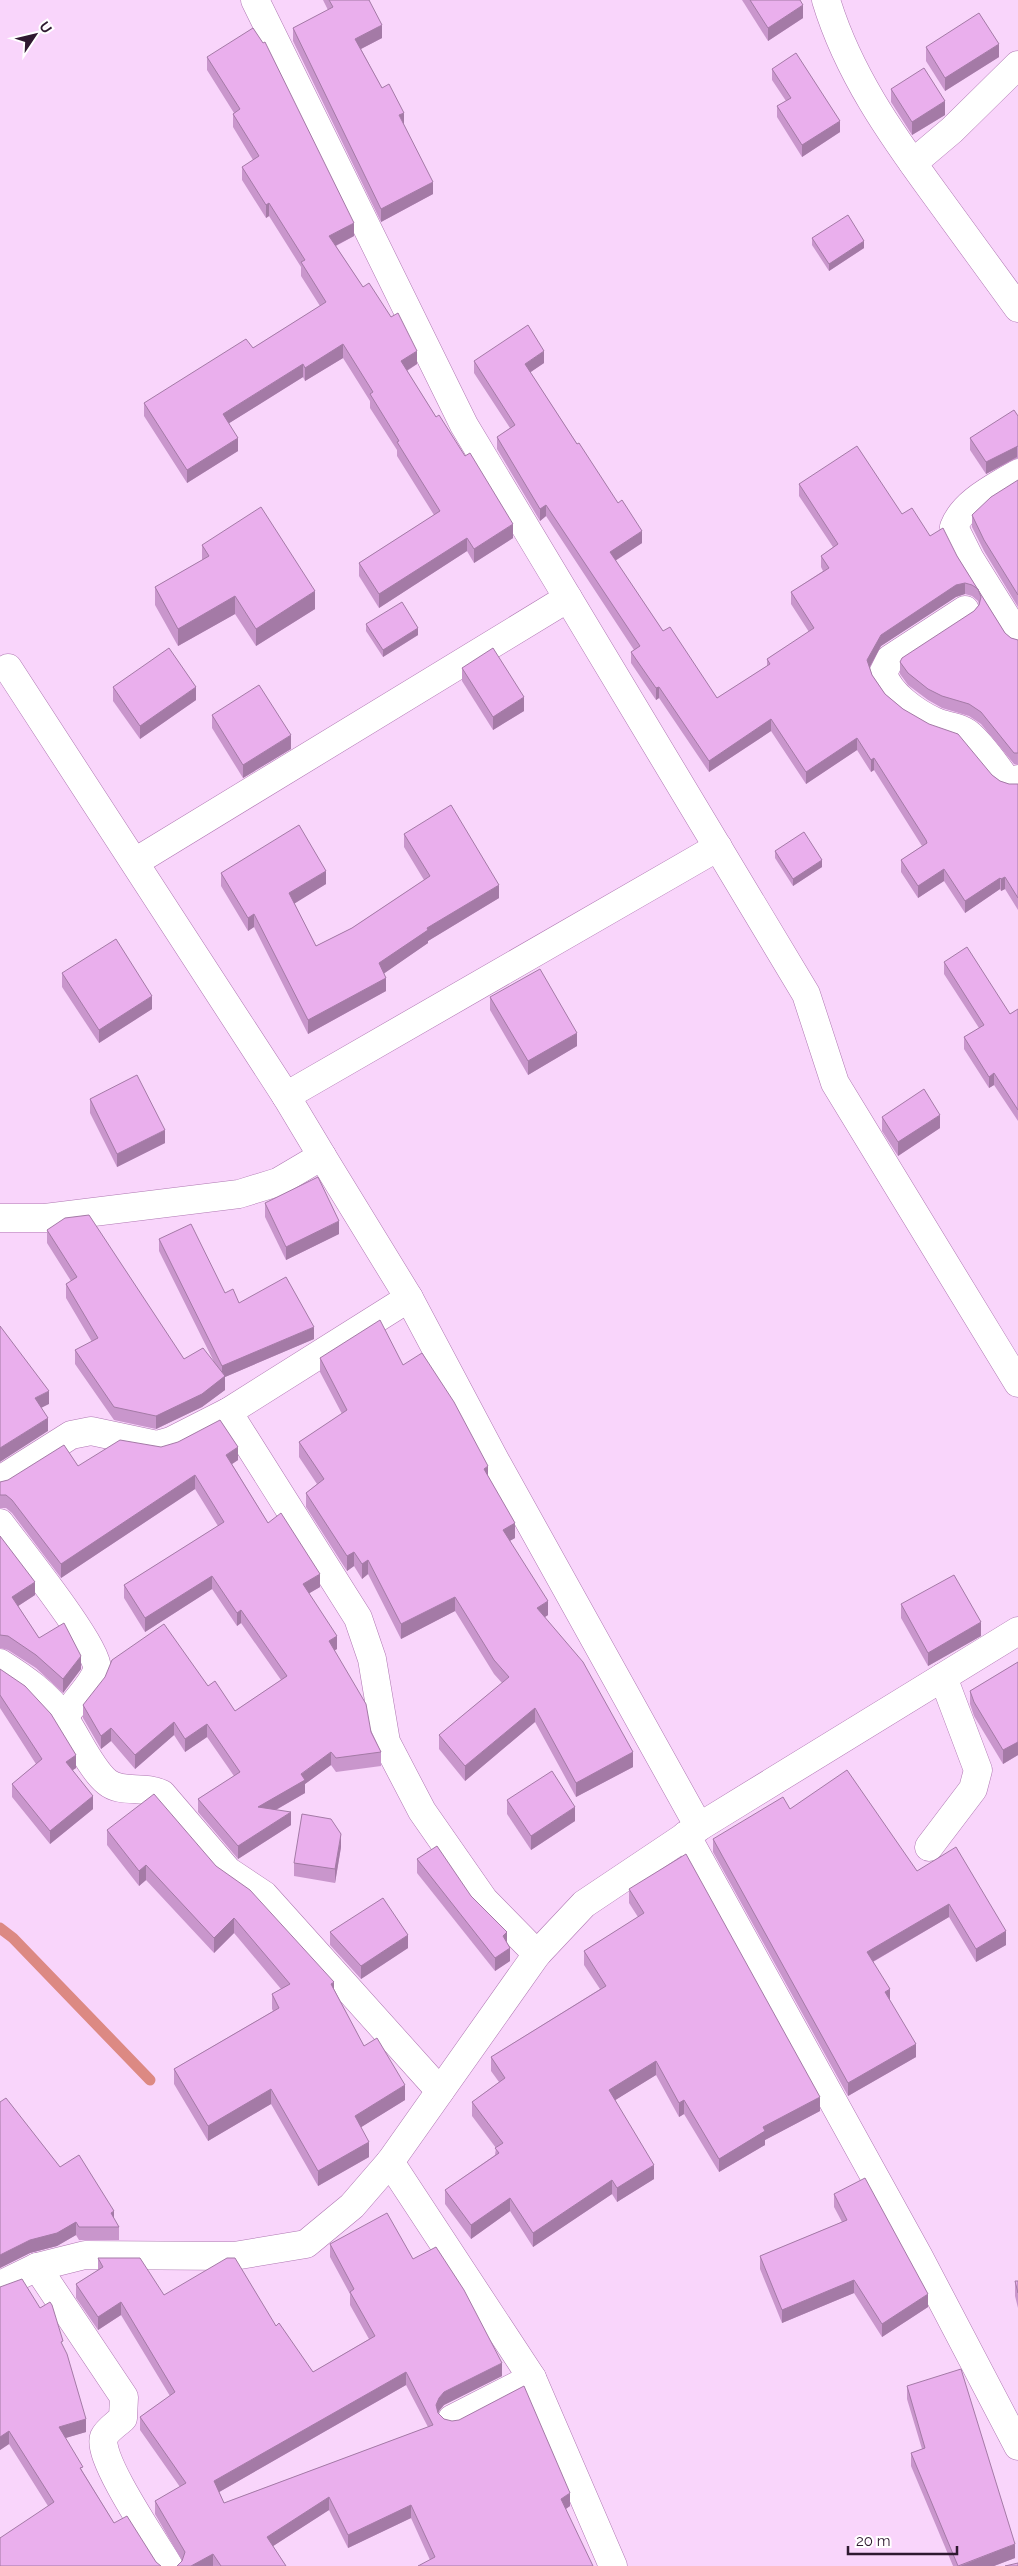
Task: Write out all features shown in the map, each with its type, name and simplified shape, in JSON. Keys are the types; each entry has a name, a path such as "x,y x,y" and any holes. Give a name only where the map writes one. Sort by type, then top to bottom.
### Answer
{"street":[{"path":"255,0 464,425 806,994 835,1082 1018,1383"},
{"path":"826,0 843,50 867,95 913,163 1018,308"},
{"path":"913,163 952,130 1018,65"},
{"path":"1018,473 974,501 959,516 954,527 970,559 1018,636"},
{"path":"135,862 568,598"},
{"path":"965,610 890,659 882,673 886,683 902,700 934,721 960,728 972,736 1005,778 1014,781 1018,779"},
{"path":"8,668 286,1096 409,1298 1018,2446"},
{"path":"286,1096 718,847"},
{"path":"0,1218 45,1218 239,1194 278,1182 322,1156"},
{"path":"0,1480 71,1435 91,1431 157,1445 228,1412 409,1298"},
{"path":"228,1412 358,1618 372,1659 386,1742 422,1810 484,1900 537,1954"},
{"path":"0,1523 78,1628 97,1661 95,1676 64,1717"},
{"path":"0,2285 38,2267 85,2255 234,2256 306,2244 352,2206 390,2162 537,1954 584,1904 692,1831 1018,1631"},
{"path":"0,1662 29,1682 64,1717 108,1783 122,1789 151,1789 162,1794 228,1871 264,1895 440,2091"},
{"path":"929,1847 973,1789 978,1770 943,1677"},
{"path":"390,2162 532,2378 612,2566"},
{"path":"38,2267 124,2396 123,2418 104,2436 103,2447 109,2466 168,2566"},
{"path":"452,2420 532,2378"}],"building":[{"path":"329,0 369,0 382,25 355,39 382,88 389,84 404,113 399,115 433,182 381,209 293,28 333,7"},
{"path":"750,0 800,0 803,5 768,28"},
{"path":"979,13 999,44 945,78 926,47"},
{"path":"253,28 263,43 265,42 354,223 329,236 363,287 369,283 391,317 398,313 417,351 401,361 436,417 439,415 465,456 470,453 513,524 474,549 467,538 379,594 359,563 440,511 397,442 399,441 370,394 373,392 343,344 305,368 303,364 223,414 238,438 187,470 144,403 246,339 253,348 326,302 301,262 305,260 269,203 266,205 242,167 259,156 233,114 240,109 207,57"},
{"path":"796,53 840,121 802,145 777,106 791,98 772,69"},
{"path":"924,68 945,101 912,122 891,89"},
{"path":"848,215 864,241 829,264 812,238"},
{"path":"528,325 544,351 525,364 618,503 622,500 642,531 610,552 663,631 670,627 717,698 770,664 767,659 814,628 791,592 829,568 821,556 838,544 799,484 857,446 902,514 912,508 930,536 943,528 977,589 965,583 956,585 881,635 867,660 872,675 885,694 903,709 929,724 958,734 992,775 1000,781 1018,784 1018,898 1005,877 1000,878 965,901 944,869 918,886 901,860 927,843 926,840 874,758 871,760 857,738 806,772 771,719 709,761 659,687 656,688 631,652 640,646 546,505 540,509 497,437 515,425 474,361"},
{"path":"1014,410 1018,416 1018,446 986,462 970,438"},
{"path":"1018,480 1018,595 984,540 972,515 991,497"},
{"path":"261,507 315,591 256,629 235,596 178,629 155,587 209,556 202,545"},
{"path":"979,591 1005,633 1011,638 1018,640 1018,753 1014,753 981,712 969,704 942,696 928,689 908,673 900,662 902,658 974,611 979,605 981,597"},
{"path":"402,602 418,628 383,650 366,624"},
{"path":"169,648 196,687 140,726 113,687"},
{"path":"493,648 524,697 493,717 462,668"},
{"path":"259,685 291,735 243,765 212,715"},
{"path":"451,805 499,885 427,928 428,930 379,963 386,978 308,1020 254,914 248,918 221,873 299,825 326,871 289,893 316,946 352,928 430,876 404,834"},
{"path":"804,832 822,860 793,879 775,851"},
{"path":"116,939 152,996 99,1030 62,973"},
{"path":"967,947 1010,1014 1018,1009 1018,1110 994,1073 989,1077 964,1037 984,1025 944,962"},
{"path":"540,969 577,1033 528,1061 490,997"},
{"path":"137,1075 165,1130 117,1154 90,1099"},
{"path":"924,1089 940,1115 898,1142 882,1117"},
{"path":"318,1177 339,1221 286,1247 265,1203"},
{"path":"89,1215 184,1359 203,1348 225,1376 202,1394 156,1416 114,1407 75,1350 98,1338 66,1284 77,1277 47,1230 65,1218"},
{"path":"191,1224 225,1293 233,1289 239,1303 286,1277 314,1327 222,1366 159,1239"},
{"path":"380,1320 403,1365 422,1353 454,1402 488,1466 484,1469 515,1523 503,1530 548,1601 537,1608 583,1662 633,1752 576,1783 535,1708 465,1766 439,1735 509,1677 494,1660 455,1597 401,1624 368,1560 362,1564 354,1552 347,1556 306,1493 324,1479 299,1442 347,1410 320,1358"},
{"path":"0,1326 49,1391 35,1398 48,1418 0,1448"},
{"path":"220,1420 238,1447 226,1455 268,1523 281,1513 320,1574 303,1584 337,1636 329,1641 366,1704 371,1732 381,1752 336,1758 331,1752 301,1774 305,1780 258,1807 291,1812 238,1846 198,1799 240,1772 207,1724 185,1739 174,1722 135,1755 111,1728 101,1736 83,1705 105,1677 112,1660 164,1624 208,1686 215,1681 235,1711 287,1676 241,1610 237,1613 212,1576 145,1618 124,1585 224,1522 195,1475 61,1564 12,1500 6,1495 0,1495 0,1482 8,1480 64,1445 78,1466 120,1440 161,1447 178,1442"},
{"path":"0,1536 35,1582 12,1597 39,1638 64,1623 81,1656 63,1679 36,1655 8,1636 0,1635"},
{"path":"954,1575 981,1622 928,1653 901,1604"},
{"path":"1018,1662 1018,1742 1003,1750 974,1702 970,1691"},
{"path":"0,1669 25,1686 51,1714 76,1755 66,1762 93,1796 50,1831 12,1784 42,1759 0,1695"},
{"path":"847,1770 917,1871 956,1847 1006,1931 976,1949 949,1904 867,1952 890,1989 885,1992 916,2044 848,2083 713,1839 783,1797 790,1809"},
{"path":"552,1771 575,1807 531,1836 507,1800"},
{"path":"154,1794 216,1866 250,1890 334,1982 331,1984 364,2046 377,2038 405,2085 355,2116 369,2142 318,2171 271,2089 208,2126 174,2069 279,2008 272,1994 290,1984 234,1918 214,1938 146,1865 139,1871 107,1830"},
{"path":"302,1814 331,1819 341,1834 335,1869 294,1863"},
{"path":"437,1846 471,1896 507,1932 503,1936 510,1948 495,1958 417,1859"},
{"path":"686,1854 820,2097 763,2127 765,2131 719,2159 684,2100 679,2103 656,2061 609,2090 654,2165 617,2188 612,2180 533,2233 510,2198 471,2225 445,2190 499,2153 495,2148 503,2143 472,2102 505,2078 491,2057 606,1986 584,1951 644,1913 629,1889"},
{"path":"383,1898 408,1935 361,1966 330,1932"},
{"path":"6,2098 60,2167 79,2155 114,2211 111,2213 119,2227 79,2227 76,2222 57,2233 30,2240 0,2255 0,2102"},
{"path":"865,2178 928,2294 882,2324 854,2280 782,2310 760,2256 847,2220 834,2194"},
{"path":"387,2213 413,2259 436,2247 464,2290 502,2363 444,2392 436,2405 438,2413 444,2419 459,2420 524,2386 570,2493 561,2499 593,2566 418,2566 435,2557 411,2505 348,2535 329,2497 267,2537 286,2566 221,2566 213,2554 191,2566 177,2566 182,2561 185,2552 155,2501 186,2483 140,2417 175,2392 121,2302 98,2317 76,2284 103,2267 98,2258 140,2258 164,2295 227,2258 235,2258 276,2326 279,2323 313,2372 375,2336 350,2292 354,2289 330,2244","holes":["406,2372 433,2425 224,2503 214,2481"]},
{"path":"22,2279 40,2308 50,2302 52,2305 63,2341 61,2342 67,2354 86,2419 59,2427 83,2467 80,2468 114,2523 127,2516 156,2562 161,2566 0,2566 0,2538 54,2502 9,2431 0,2437 0,2287"},
{"path":"1015,2281 1018,2281 1018,2293"},
{"path":"961,2369 1015,2544 958,2566 911,2453 925,2448 907,2386"},
{"path":"1018,2563 1018,2566 1005,2566"}],"waterway":[{"path":"0,1928 13,1938 150,2080"}]}
